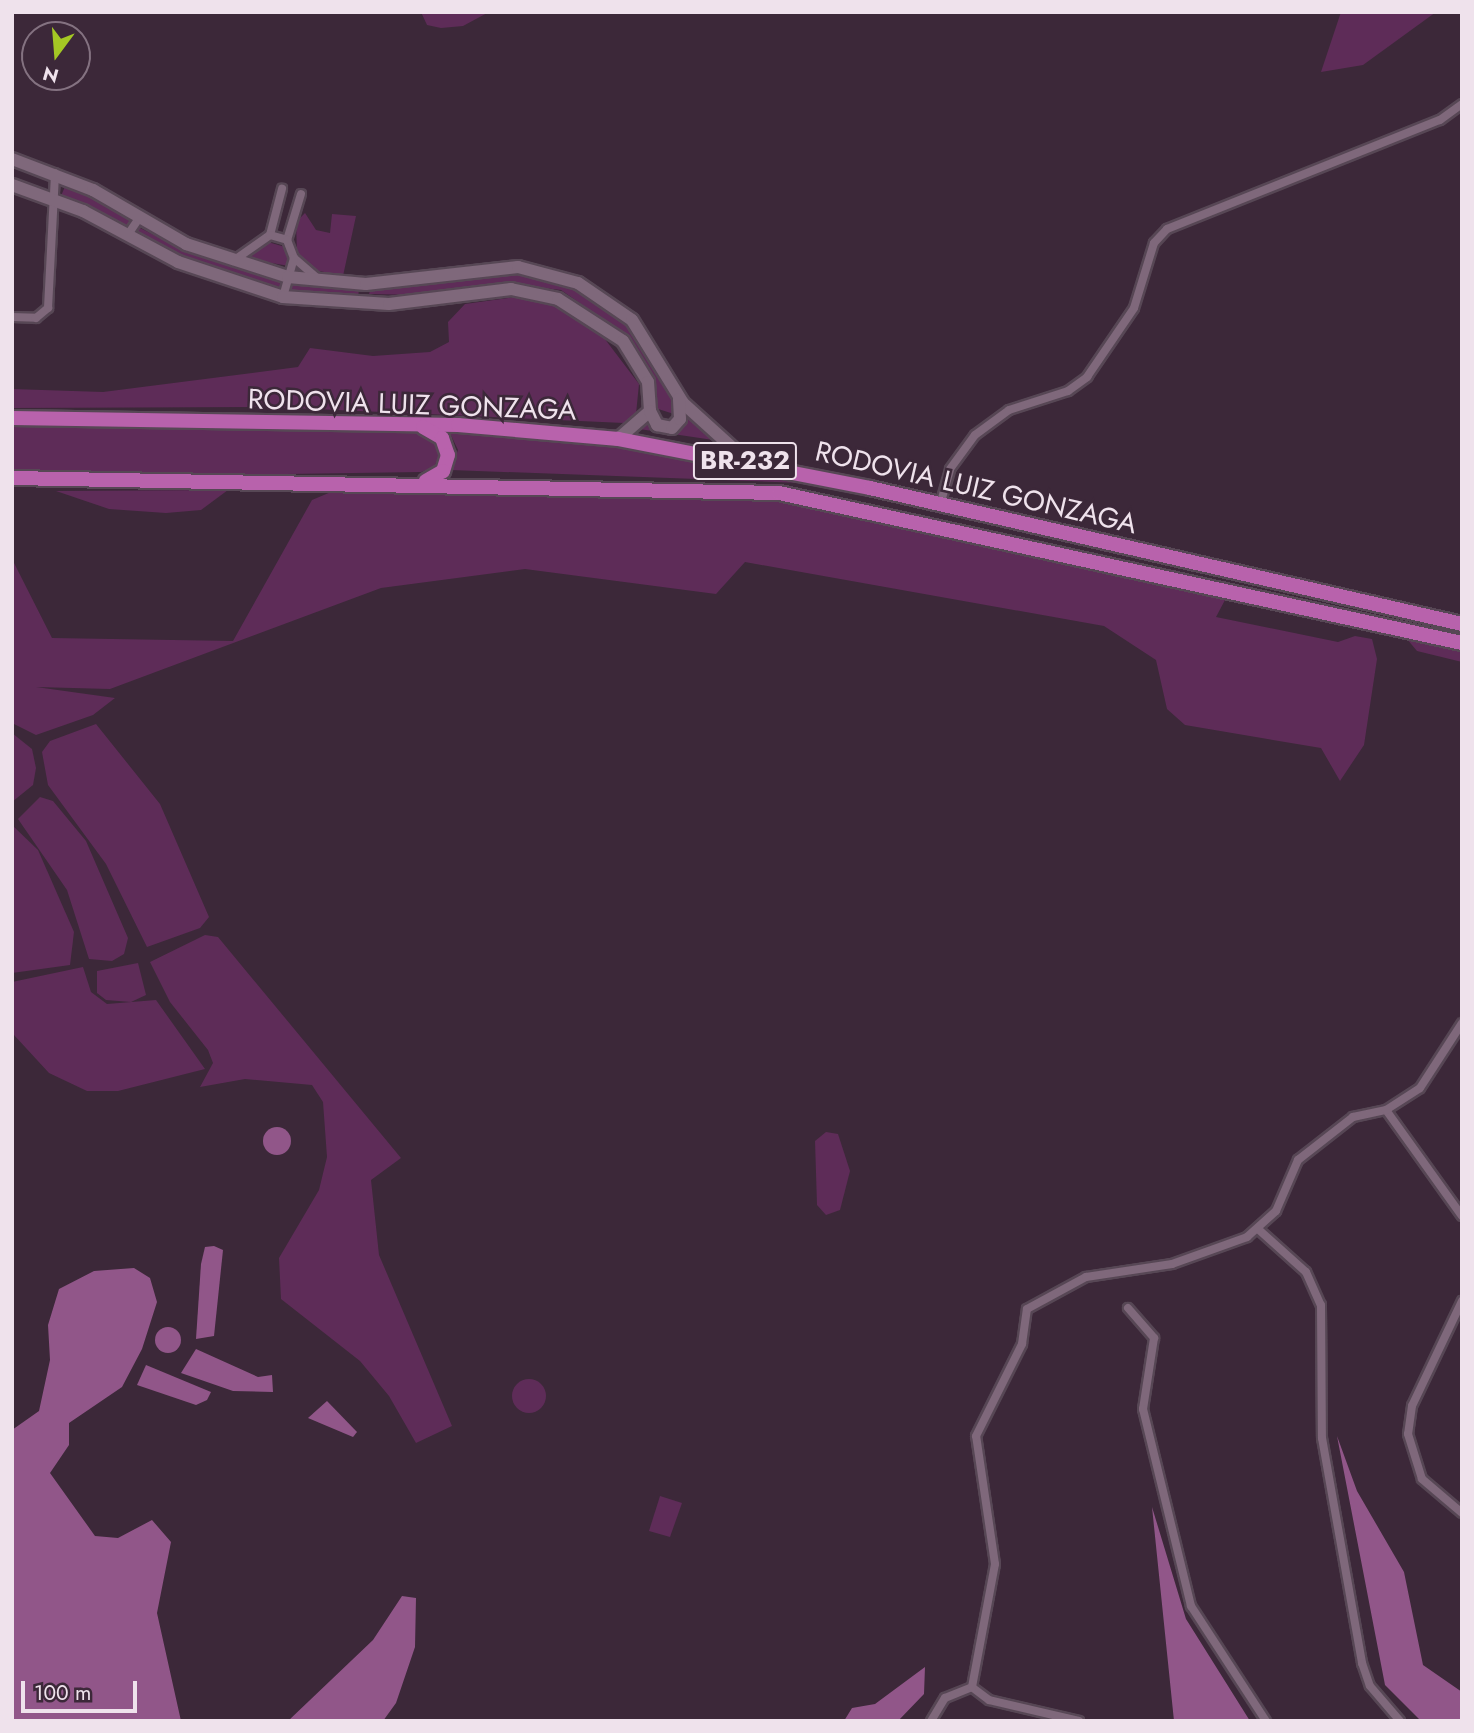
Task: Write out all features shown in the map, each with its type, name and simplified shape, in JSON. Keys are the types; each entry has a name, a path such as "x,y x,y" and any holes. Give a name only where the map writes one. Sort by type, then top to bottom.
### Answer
{"highway":[{"name":"RODOVIA LUIZ GONZAGA","path":"12,418 410,424 618,439 747,461 1462,624"},
{"path":"407,482 436,478 448,455 436,432 410,424"},
{"name":"RODOVIA LUIZ GONZAGA","path":"12,478 407,482 779,493 1462,643"}],"main road":[{"path":"12,159 55,172 139,218 232,261 288,277 366,284 486,268 551,273 607,298 632,320 678,395 747,461"},
{"path":"12,185 51,197 213,276 283,297 363,304 495,289 558,299 622,341 648,382 650,411 657,425 673,428 680,419 678,395"},
{"path":"618,439 650,411"}],"street":[{"path":"940,505 950,469 975,435 1009,410 1068,391 1087,377 1134,308 1154,243 1167,229 1440,120 1462,104"},
{"path":"12,317 36,318 48,309 51,197 55,172"},
{"path":"232,261 270,235 282,189"},
{"path":"300,194 287,240 294,258 325,281"},
{"path":"280,200 298,205"},
{"path":"127,236 139,218"},
{"path":"270,235 287,240"},
{"path":"283,297 294,258"},
{"path":"363,304 366,284"},
{"path":"972,1687 995,1564 976,1436 1022,1344 1027,1309 1086,1277 1184,1261 1258,1229 1276,1211 1303,1156 1353,1117 1386,1110 1424,1084 1462,1023"},
{"path":"1386,1110 1462,1216"},
{"path":"1258,1229 1306,1272 1321,1305 1322,1438 1362,1663 1370,1685 1400,1721"},
{"path":"1462,1301 1446,1325 1437,1364 1412,1406 1408,1434 1422,1479 1462,1513"},
{"path":"1128,1308 1154,1338 1143,1409 1191,1606 1266,1721"},
{"path":"931,1721 945,1698 972,1687"},
{"path":"972,1687 989,1700 1079,1721"}],"shaded area":[{"path":"421,12 489,12 463,26 441,28 427,25"},
{"path":"1341,12 1436,12 1363,65 1321,72"},
{"path":"66,184 132,219 124,229 61,196"},
{"path":"305,213 316,230 330,233 332,214 356,216 343,276 310,269 297,253 296,222"},
{"path":"138,227 182,249 285,280 282,290 220,276 135,237"},
{"path":"268,242 285,247 289,266 248,259"},
{"path":"517,270 576,285 633,324 674,387 674,414 655,408 655,384 626,335 561,290 507,284 419,295 369,294 371,287"},
{"path":"291,280 359,287 358,300 289,293"},
{"path":"516,297 561,306 592,322 639,384 636,414 624,423 270,407 12,408 12,389 103,392 298,367 310,348 373,356 430,352 449,342 448,322 465,304"},
{"path":"683,403 720,441 639,429 649,415 672,431"},
{"path":"12,418 419,428 435,435 441,451 434,467 421,472 12,478"},
{"path":"448,429 546,432 828,484 451,470 458,450"},
{"path":"228,490 201,510 166,513 109,509 56,491"},
{"path":"331,492 784,500 1195,588 1225,600 1216,617 1338,642 1355,636 1372,639 1377,659 1364,745 1340,781 1321,748 1185,725 1167,709 1156,660 1104,626 745,562 716,594 525,569 381,588 110,689 36,687 115,698 93,715 36,735 12,723 12,559 52,638 233,641 312,500"},
{"path":"1401,632 1462,645 1462,662 1417,651"},
{"path":"96,724 160,804 209,917 200,928 147,947 106,864 48,785 42,752 50,741"},
{"path":"12,733 32,749 36,768 33,785 12,802"},
{"path":"40,797 53,801 86,841 128,938 124,954 112,961 89,959 67,890 18,819"},
{"path":"12,825 38,850 74,932 70,965 12,973"},
{"path":"205,935 218,937 401,1158 371,1180 379,1255 452,1426 416,1443 389,1396 360,1361 281,1299 279,1258 319,1190 327,1157 323,1102 312,1085 245,1079 200,1087 213,1063 208,1050 170,1002 150,962"},
{"path":"138,963 146,995 131,1002 106,1000 97,993 97,971"},
{"path":"83,967 91,992 107,1004 156,1000 205,1069 118,1091 87,1091 49,1073 14,1035 12,982"},
{"path":"277,1127 287,1131 291,1141 287,1151 277,1155 267,1151 263,1141 267,1131"},
{"path":"826,1132 838,1134 850,1171 840,1210 826,1215 817,1205 815,1141"},
{"path":"214,1246 223,1250 214,1336 196,1339 201,1264 205,1247"},
{"path":"134,1268 150,1278 157,1302 142,1349 122,1387 69,1423 69,1445 50,1473 95,1536 118,1538 152,1520 171,1542 157,1613 181,1721 12,1721 12,1430 39,1411 50,1360 48,1325 59,1289 94,1271"},
{"path":"168,1327 177,1331 181,1340 177,1349 168,1353 159,1349 155,1340 159,1331"},
{"path":"196,1349 258,1377 272,1375 273,1392 233,1391 181,1373"},
{"path":"146,1365 211,1392 207,1400 196,1405 137,1385"},
{"path":"529,1379 541,1384 546,1396 541,1408 529,1413 517,1408 512,1396 517,1384"},
{"path":"327,1401 357,1432 353,1437 308,1418"},
{"path":"1337,1436 1357,1491 1404,1572 1423,1665 1462,1692 1462,1721 1421,1721 1385,1685"},
{"path":"660,1496 682,1503 670,1537 649,1531"},
{"path":"1152,1507 1186,1619 1250,1721 1174,1721"},
{"path":"402,1596 416,1598 415,1647 396,1703 383,1721 288,1721 373,1640"},
{"path":"925,1667 924,1694 898,1721 844,1721 852,1708 875,1704"}]}
